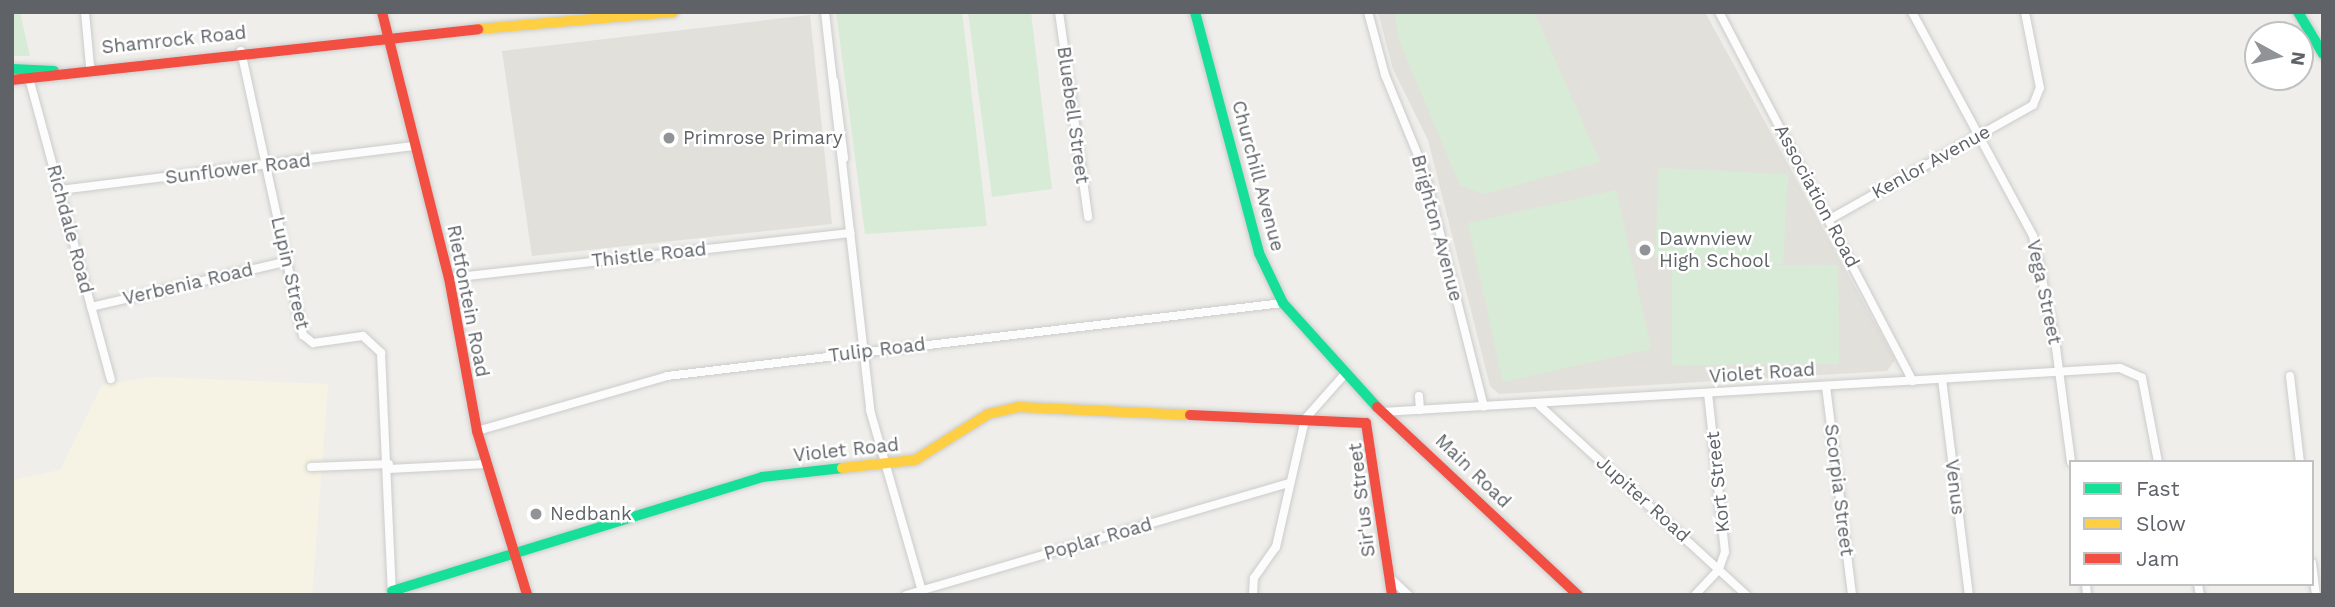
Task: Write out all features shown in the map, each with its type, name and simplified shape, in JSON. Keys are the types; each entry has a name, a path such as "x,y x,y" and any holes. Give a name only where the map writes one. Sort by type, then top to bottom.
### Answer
{"street":[{"path":"85,12 90,66"},
{"name":"Rietfontein Road","path":"383,12 386,36 449,278 477,431 527,595"},
{"name":"Shamrock Road","path":"12,80 90,66 386,36 674,12"},
{"path":"825,12 863,352 885,466 923,592"},
{"name":"Bluebell Street","path":"1059,12 1088,217"},
{"name":"Churchill Avenue","path":"1195,12 1259,253 1283,303 1343,376"},
{"name":"Brighton Avenue","path":"1368,12 1424,170 1484,407"},
{"name":"Association Road","path":"1718,12 1830,219 1913,381"},
{"name":"Vega Street","path":"1912,12 2033,236 2060,372 2071,460"},
{"name":"Kenlor Avenue","path":"1830,219 2033,105 2040,88 2025,12"},
{"path":"2298,12 2323,54"},
{"name":"Lupin Street","path":"240,51 285,262 306,339 356,334 377,345 389,466 392,593"},
{"name":"Shamrock Road","path":"12,69 54,71"},
{"name":"Richdale Road","path":"29,78 111,379"},
{"name":"Sunflower Road","path":"60,190 266,167 415,146"},
{"name":"Thistle Road","path":"449,278 850,233"},
{"name":"Verbenia Road","path":"92,307 285,262"},
{"name":"Tulip Road","path":"477,431 667,376 1283,303"},
{"name":"Violet Road","path":"1382,412 1539,405 2120,368 2141,378 2158,460"},
{"path":"1253,595 1254,578 1276,547 1305,419 1343,376"},
{"name":"Main Road","path":"1343,376 1577,595"},
{"path":"2290,376 2300,460"},
{"name":"Venus","path":"1942,379 1969,595"},
{"name":"Scorpia Street","path":"1826,386 1852,595"},
{"name":"Kort Street","path":"1708,394 1725,548 1720,569"},
{"path":"1419,396 1420,410"},
{"name":"Jupiter Road","path":"1539,405 1746,595"},
{"name":"Violet Road","path":"392,593 762,477 885,466 927,455 988,414 1018,407 1305,419"},
{"name":"Sir'us Street","path":"1305,419 1369,425 1392,595"},
{"path":"311,467 486,464"},
{"name":"Poplar Road","path":"906,595 1289,483"},
{"path":"1695,595 1720,569"},
{"path":"2314,573 2318,592"},
{"path":"1390,577 1408,595"}],"shaded area":[{"name":"Dawnview High School","path":"1378,12 1705,12 1895,360 1887,371 1499,394 1490,386 1428,140 1393,69"},
{"name":"Primrose Primary","path":"810,15 832,224 532,256 502,51"},
{"path":"154,377 328,384 312,595 12,595 12,480 60,470 102,385"}],"green space":[{"path":"12,12 20,12 30,56 12,56"},
{"path":"836,12 962,12 987,226 865,234"},
{"path":"968,12 1031,12 1052,189 992,197"},
{"path":"1395,12 1534,12 1600,162 1484,194 1460,185 1398,38"},
{"path":"1659,168 1788,174 1783,264 1655,258"},
{"path":"1616,190 1651,349 1503,382 1468,223"},
{"path":"1838,265 1839,364 1672,365 1672,266"}],"traffic: fast":[{"path":"1195,12 1259,253 1283,303 1377,407"},
{"path":"2298,12 2323,54"},
{"path":"12,69 54,71"},
{"path":"392,591 762,477 842,468"}],"traffic: slow":[{"path":"478,29 673,12"},
{"path":"842,468 915,460 988,414 1018,407 1190,415"}],"traffic: jam":[{"path":"382,12 449,278 477,431 527,595"},
{"path":"12,80 478,29"},
{"path":"1377,407 1578,595"},
{"path":"1190,415 1366,423 1392,595"}],"place":[{"name":"Primrose Primary","path":"669,138"},
{"name":"Dawnview High School","path":"1645,250"},
{"name":"Nedbank","path":"536,514"}]}
